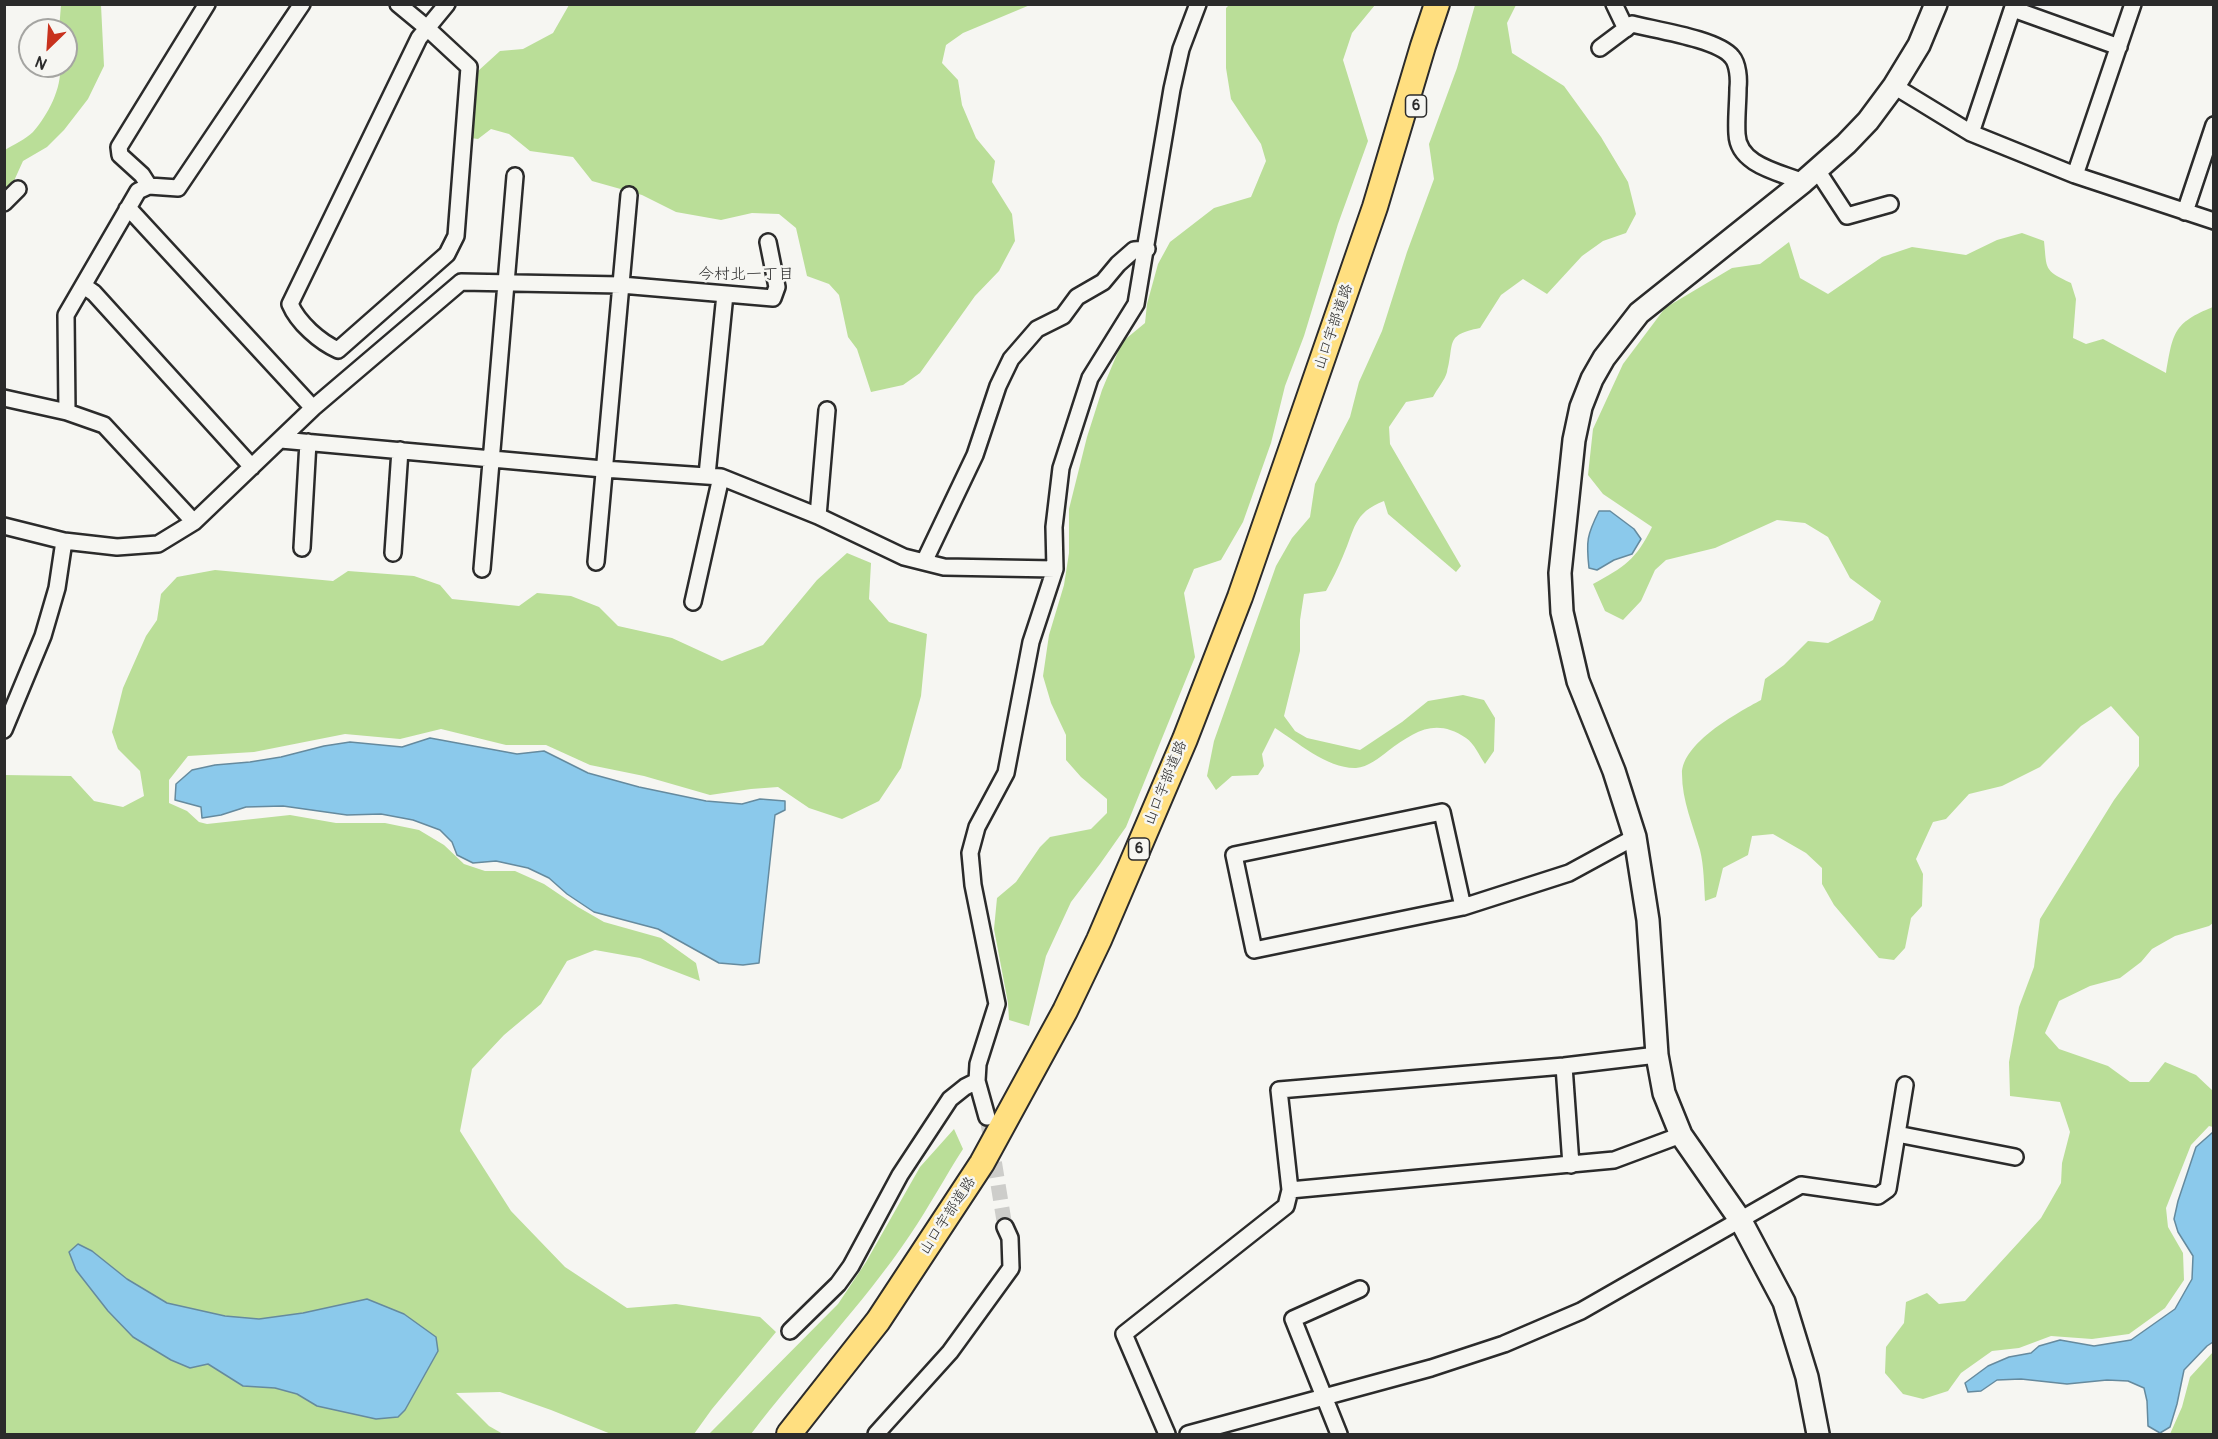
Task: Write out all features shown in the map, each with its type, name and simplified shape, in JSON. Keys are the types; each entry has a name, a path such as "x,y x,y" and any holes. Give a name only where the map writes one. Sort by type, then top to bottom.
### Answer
{"main road":[{"name":"山口宇部道路","path":"789,1434 878,1321 948,1218 1019,1098 1065,1011 1135,859 1232,618 1298,433 1375,207 1437,4"},
{"name":"山口宇部道路","path":"1375,207 1437,54 1454,4"}],"street":[{"path":"149,186 142,175 120,155 119,147 207,4"},
{"path":"67,412 66,315 127,209 138,191 149,186 178,188 302,4"},
{"path":"398,4 428,28 469,67 456,236 447,254 338,350 328,346 294,315 290,304 419,38 428,28 447,4"},
{"path":"987,1117 977,1081 978,1065 997,1004 973,885 970,853 977,827 1005,773 1031,642 1055,569 1054,527 1060,468 1090,378 1136,304 1181,49 1198,4"},
{"path":"1614,4 1626,28"},
{"path":"1818,1434 1807,1377 1784,1302 1741,1221 1681,1135 1664,1093 1657,1055 1648,920 1635,837 1614,771 1578,681 1562,612 1560,573 1567,494 1581,407 1592,379 1604,358 1639,312 1810,176 1868,121 1894,86 1919,45 1936,4"},
{"path":"2075,176 2133,4"},
{"path":"1971,133 2014,7 2119,47"},
{"path":"1600,48 1632,24 1707,42 1733,57 1739,77 1737,135 1740,148 1749,159 1758,164 1810,176 1847,216 1890,204"},
{"path":"1894,86 1971,133 2075,176 2214,221"},
{"path":"2186,212 2214,125"},
{"path":"482,569 515,176"},
{"path":"4,203 18,189"},
{"path":"596,562 629,195"},
{"path":"127,209 313,408"},
{"path":"4,526 64,541 117,547 158,544 194,522 313,408 461,282 621,285 773,298 777,287 768,242"},
{"path":"924,562 975,455 998,386 1011,359 1037,329 1063,316 1077,297 1103,282 1134,250 1147,249"},
{"path":"84,286 94,293 252,467"},
{"path":"693,602 714,476 725,294"},
{"path":"5,401 67,412 104,425 194,522"},
{"path":"818,516 827,410"},
{"path":"281,440 603,469 714,476 818,516 904,557 944,567 1055,569"},
{"path":"302,548 308,442"},
{"path":"393,553 400,450"},
{"path":"4,730 43,636 57,588 64,541"},
{"path":"1462,907 1442,812 1234,855 1254,950 1462,907 1569,873 1635,837"},
{"path":"1167,1434 1124,1334 1286,1206 1290,1190 1279,1090 1564,1066 1657,1055"},
{"path":"1564,1066 1571,1165"},
{"path":"790,1331 838,1284 851,1266 900,1175 950,1099 965,1086 977,1081"},
{"path":"1188,1434 1431,1368 1515,1339 1581,1311 1801,1185 1878,1196 1888,1189 1905,1085"},
{"path":"1897,1134 2015,1156"},
{"path":"1290,1190 1614,1160 1681,1135"},
{"path":"876,1434 950,1352 1011,1268 1010,1238 1005,1227"},
{"path":"1339,1434 1293,1319 1360,1289"}],"green space":[{"path":"61,5 101,5 104,66 88,99 64,130 47,147 23,161 13,183 5,191 5,150 27,137 39,125 49,109 60,78 78,78 78,18 60,18"},
{"path":"569,5 1030,5 963,33 946,45 942,63 958,80 962,105 976,138 995,161 992,182 1012,214 1015,241 999,271 975,296 920,373 903,385 871,392 857,349 848,337 839,295 829,284 807,276 796,228 779,214 752,213 721,220 676,212 642,195 592,181 573,157 530,151 509,134 491,129 478,139 471,138 468,92 478,71 500,51 523,49 553,33"},
{"path":"1229,5 1375,5 1352,33 1343,60 1368,141 1338,224 1304,336 1285,386 1271,443 1243,522 1221,560 1194,569 1184,593 1195,657 1126,827 1071,902 1046,956 1029,1026 1009,1020 994,929 997,898 1016,882 1040,847 1050,837 1091,829 1107,813 1107,799 1081,777 1066,760 1066,735 1051,703 1043,676 1049,635 1064,585 1069,553 1069,509 1087,437 1102,390 1122,342 1145,323 1147,304 1158,264 1170,242 1214,208 1251,197 1266,161 1261,144 1231,99 1226,68 1226,8"},
{"path":"1475,5 1516,5 1507,23 1512,53 1564,86 1601,137 1628,182 1636,214 1626,233 1603,241 1582,256 1547,294 1523,279 1501,295 1480,328 1456,337 1451,347 1446,375 1433,397 1406,402 1389,427 1390,444 1461,566 1456,572 1388,514 1384,501 1366,511 1356,523 1326,591 1304,594 1300,620 1300,651 1284,716 1295,731 1307,738 1360,750 1402,722 1428,701 1463,695 1484,700 1495,718 1494,751 1485,764 1469,740 1444,728 1435,728 1416,733 1365,766 1345,767 1313,754 1275,728 1262,754 1264,766 1258,775 1232,776 1216,790 1207,776 1214,741 1276,566 1292,538 1310,517 1315,484 1350,417 1359,382 1382,331 1407,252 1434,179 1429,144 1457,68"},
{"path":"2022,233 2044,241 2048,268 2055,275 2071,283 2076,299 2073,338 2086,344 2103,339 2166,373 2173,339 2177,331 2190,318 2213,307 2213,923 2175,936 2152,949 2141,962 2120,978 2090,986 2059,1001 2045,1033 2059,1049 2108,1066 2130,1082 2149,1082 2165,1062 2196,1075 2213,1091 2213,1127 2209,1126 2191,1145 2166,1208 2168,1227 2183,1253 2184,1280 2165,1308 2129,1334 2092,1339 2051,1336 2019,1348 1992,1351 1961,1373 1948,1391 1923,1399 1903,1394 1885,1373 1886,1347 1904,1323 1906,1302 1927,1293 1939,1304 1965,1301 2041,1218 2061,1183 2062,1163 2070,1132 2060,1102 2010,1096 2009,1062 2019,1007 2034,967 2040,919 2114,800 2139,766 2139,737 2111,706 2081,726 2040,767 2002,786 1969,794 1946,819 1933,822 1916,859 1923,874 1922,906 1911,918 1905,948 1894,960 1879,958 1834,905 1822,884 1822,868 1806,853 1773,834 1752,836 1748,855 1723,868 1716,897 1705,901 1700,850 1682,784 1684,762 1691,751 1712,730 1761,700 1765,679 1784,665 1808,641 1828,643 1873,620 1881,601 1850,578 1828,537 1805,523 1777,520 1715,548 1666,560 1655,570 1641,601 1623,620 1605,611 1593,584 1628,562 1652,527 1603,494 1588,475 1593,429 1623,364 1665,308 1732,268 1760,264 1789,242 1800,278 1828,294 1882,257 1912,247 1966,255 1997,240"},
{"path":"847,553 871,563 869,599 889,622 927,634 921,696 901,768 879,801 842,819 809,808 778,787 710,795 644,776 590,765 546,745 506,745 441,729 400,739 345,734 254,752 188,756 169,780 169,803 187,811 199,822 207,824 290,815 336,823 385,823 419,830 444,845 464,864 485,871 515,871 544,884 604,922 661,938 696,963 700,981 640,958 595,950 567,961 541,1004 504,1035 472,1069 460,1131 511,1211 565,1267 627,1308 676,1304 760,1317 776,1332 694,1434 611,1434 500,1392 456,1393 489,1426 503,1434 5,1434 4,775 71,776 94,801 123,807 144,796 140,771 118,749 112,732 123,688 146,636 157,620 161,594 177,577 215,570 333,581 348,571 414,576 440,585 452,599 519,606 537,593 571,596 599,607 618,626 672,638 722,661 763,645 817,580"},
{"path":"954,1129 963,1149 892,1261 852,1311 751,1434 709,1434 838,1304 866,1262 920,1167"},
{"path":"2213,1352 2213,1434 2170,1434 2182,1407 2190,1377"}],"water":[{"path":"1599,511 1610,511 1634,529 1641,539 1632,554 1614,560 1597,570 1589,568 1588,544 1592,526"},
{"path":"430,738 517,754 544,751 588,773 639,787 706,801 742,804 760,799 785,801 785,810 775,815 759,963 743,965 719,963 658,929 594,912 567,894 549,878 528,868 496,861 473,863 457,855 452,842 440,830 413,820 381,814 347,815 283,806 246,807 202,818 201,807 175,800 176,784 192,770 281,757 350,742 402,747"},
{"path":"2213,1132 2213,1342 2184,1370 2170,1427 2160,1433 2148,1426 2144,1388 2128,1381 2107,1380 2067,1384 2021,1379 1997,1380 1981,1391 1968,1392 1965,1383 1988,1366 2009,1357 2031,1353 2039,1346 2060,1340 2094,1346 2131,1340 2175,1309 2192,1279 2193,1256 2178,1232 2174,1219 2196,1147"},
{"path":"78,1244 92,1251 127,1279 167,1303 225,1316 259,1319 303,1313 367,1299 404,1314 436,1337 438,1351 405,1410 398,1417 376,1419 317,1406 297,1394 275,1388 243,1386 208,1364 190,1368 171,1360 133,1337 108,1311 76,1270 69,1252"}],"tunnel":[{"path":"987,1117 1005,1227"}],"district":[{"name":"今村北一丁目","path":"746,275"}]}
